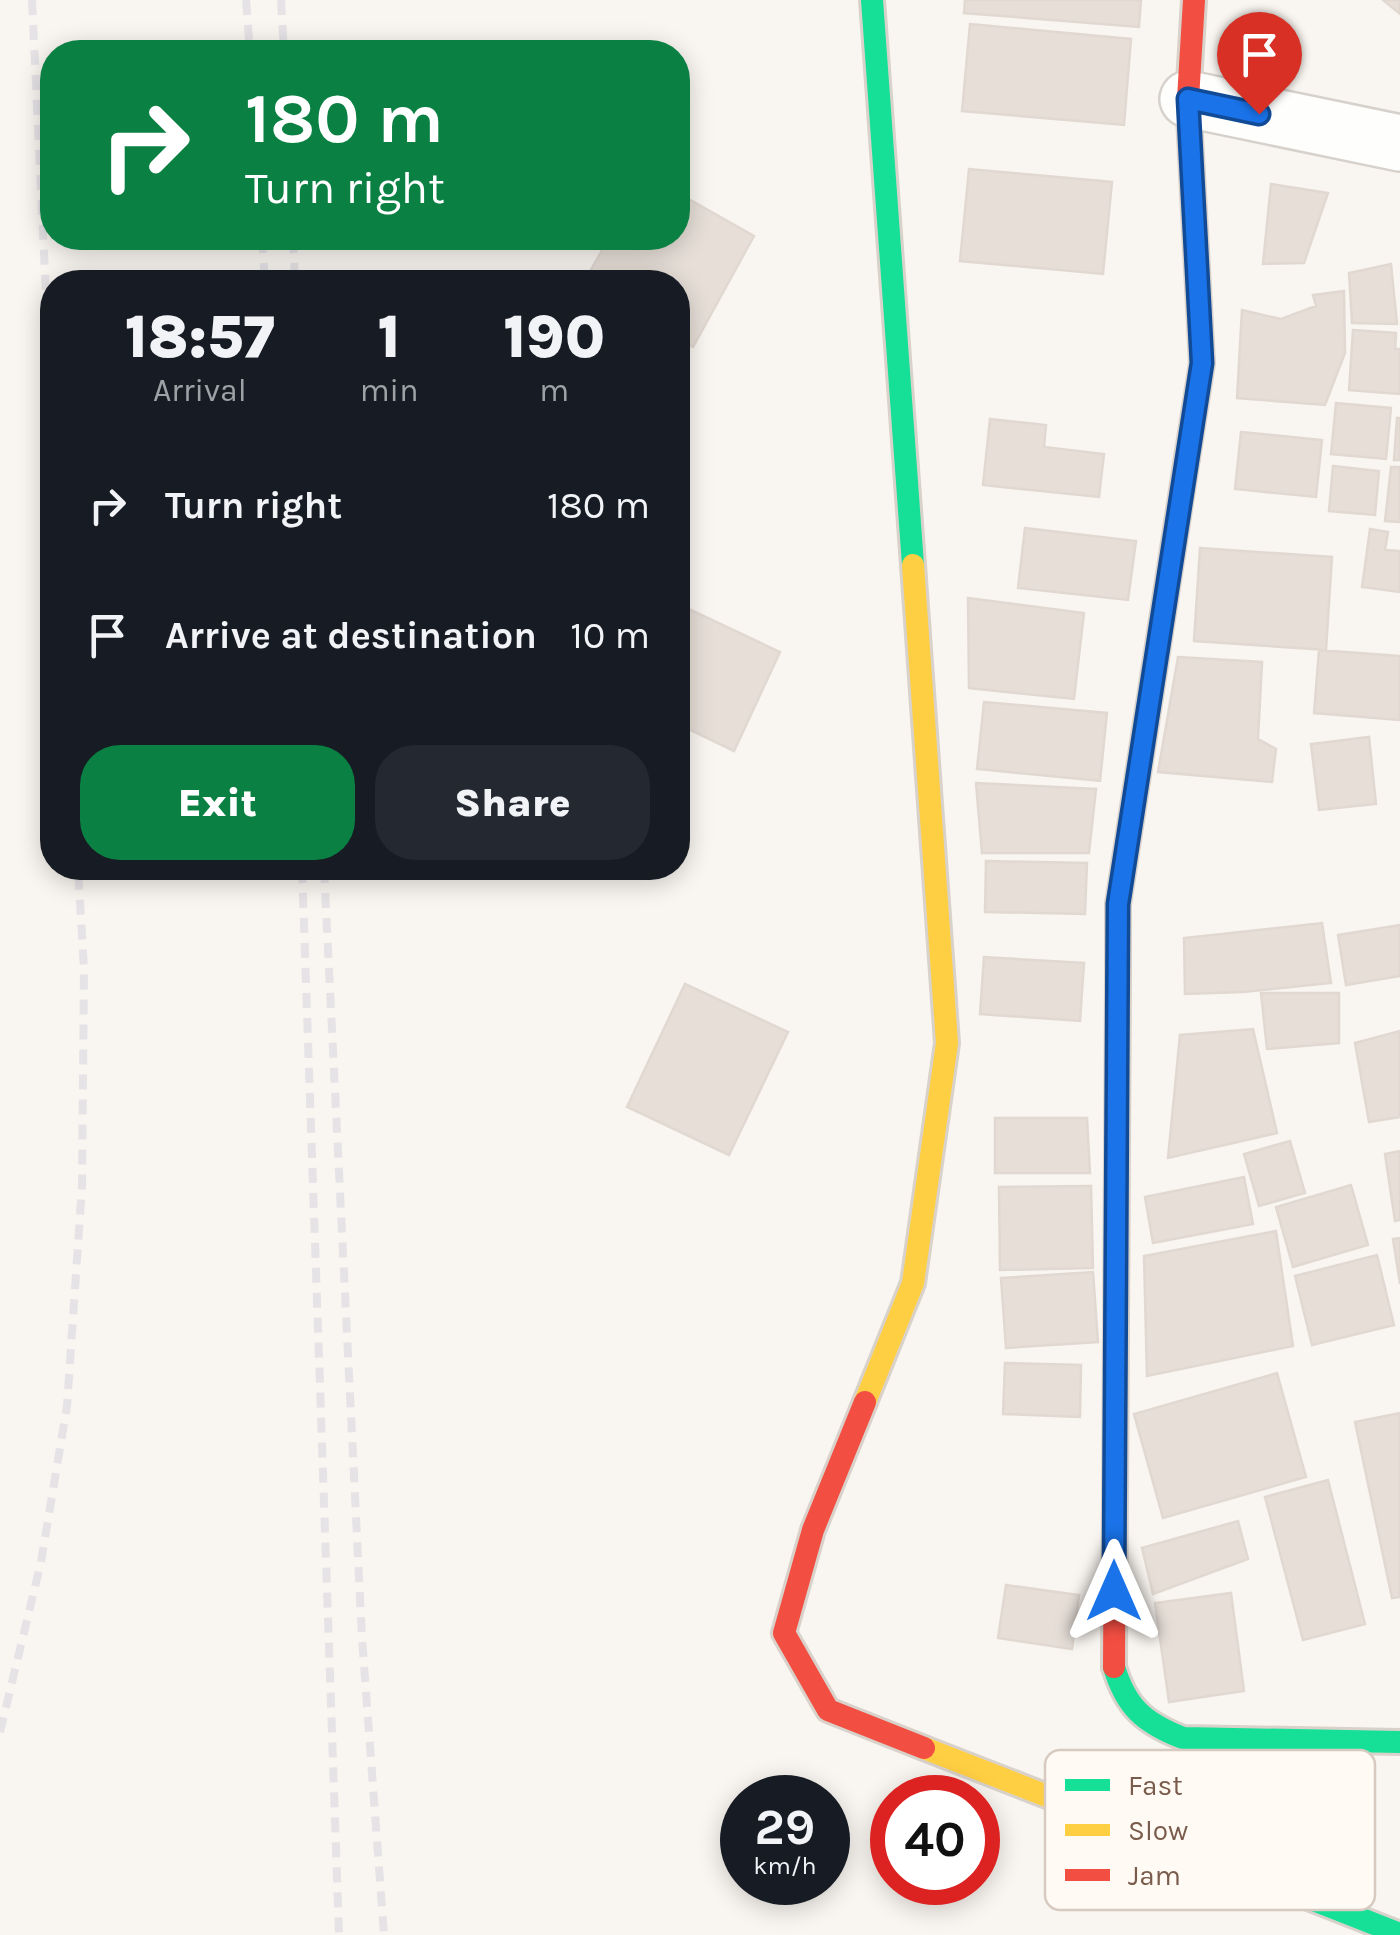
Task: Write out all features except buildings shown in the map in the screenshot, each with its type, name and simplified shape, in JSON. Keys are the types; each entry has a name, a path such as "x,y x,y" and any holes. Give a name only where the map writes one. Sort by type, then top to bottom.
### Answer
{"street":[{"path":"872,0 947,1043 912,1283 813,1530 784,1633 828,1710 1045,1795"},
{"path":"1194,0 1188,99 1202,363 1118,904 1114,1668 1122,1692 1137,1714 1158,1729 1183,1738 1400,1742"},
{"path":"1188,99 1400,143"},
{"path":"1339,1910 1400,1934"}],"railway":[{"path":"32,0 40,169"},
{"path":"246,0 249,40"},
{"path":"281,0 283,40"},
{"path":"44,250 45,270"},
{"path":"263,250 264,270"},
{"path":"294,250 294,270"},
{"path":"0,1732 41,1562 67,1406 82,1186 84,969 79,880"},
{"path":"302,880 339,1935"},
{"path":"325,880 362,1638 384,1935"}],"traffic: fast":[{"path":"872,0 913,565"},
{"path":"1118,979 1118,904 1187,458"},
{"path":"1114,1667 1124,1693 1138,1712 1183,1738 1400,1742"},
{"path":"1339,1910 1400,1934"}],"traffic: slow":[{"path":"865,1402 913,1283 947,1043 913,565"},
{"path":"924,1748 1045,1795"}],"traffic: jam":[{"path":"1187,458 1202,363 1188,99 1194,0"},
{"path":"1114,1667 1118,979"},
{"path":"865,1402 813,1530 784,1633 828,1710 924,1748"}],"route":[{"path":"1114,1591 1118,904 1202,363 1188,99 1259,114"}]}
